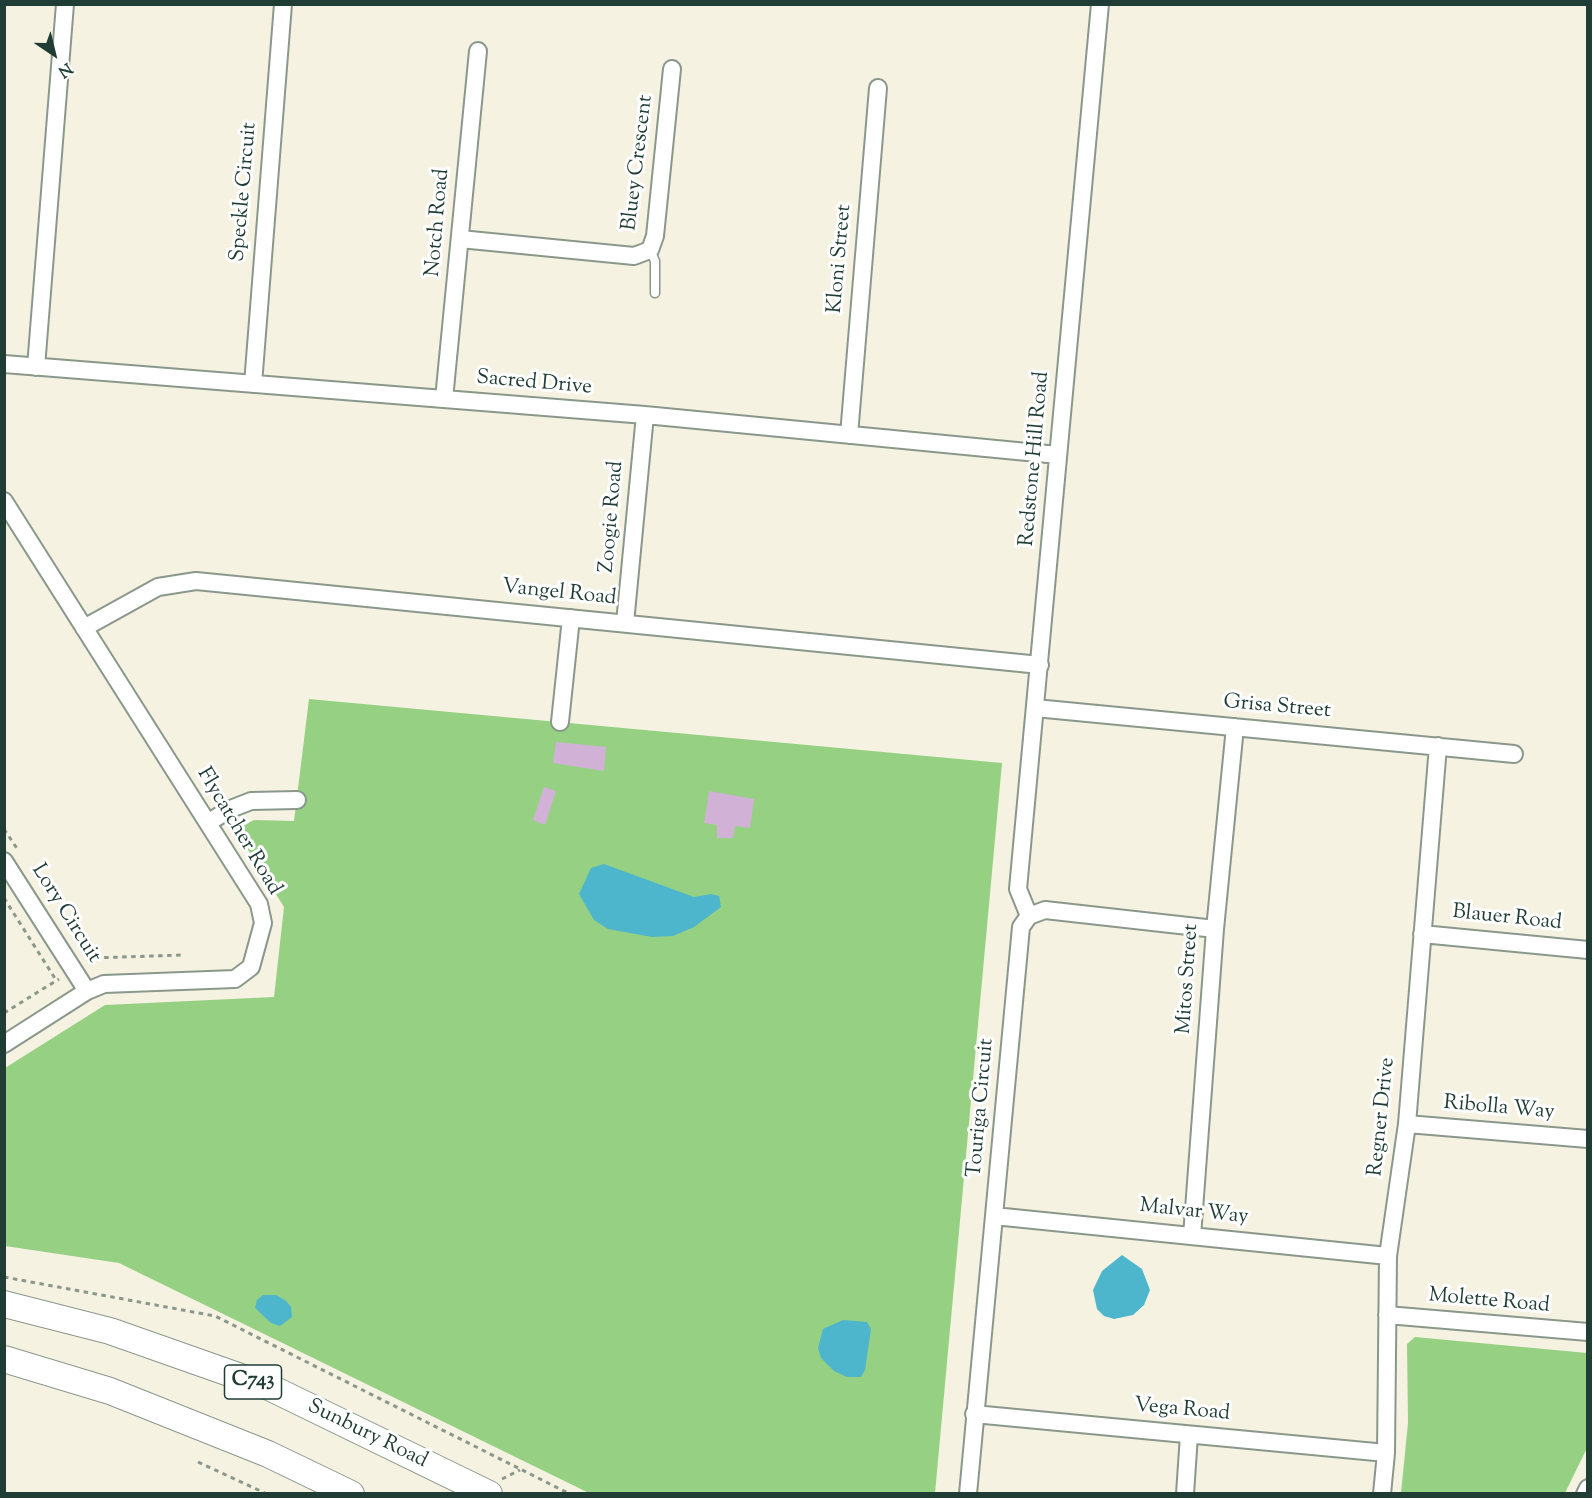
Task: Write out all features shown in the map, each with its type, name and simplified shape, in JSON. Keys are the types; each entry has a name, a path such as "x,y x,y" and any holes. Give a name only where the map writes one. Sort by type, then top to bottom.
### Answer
{"main road":[{"name":"Sunbury Road","path":"4,1304 110,1331 269,1388 489,1494"},
{"path":"4,1359 110,1391 268,1454 351,1494"}],"street":[{"path":"36,367 65,4"},
{"name":"Speckle Circuit","path":"253,384 283,4"},
{"name":"Redstone Hill Road","path":"1029,916 1018,889 1100,4"},
{"name":"Notch Road","path":"444,399 478,51"},
{"name":"Bluey Crescent","path":"460,239 634,256 650,250 655,236 672,69"},
{"name":"Kloni Street","path":"849,435 878,88"},
{"name":"Sacred Drive","path":"4,364 645,415 1058,455"},
{"name":"Zoogie Road","path":"625,623 645,415"},
{"name":"Flycatcher Road","path":"4,501 259,904 263,923 251,967 235,979 123,981 104,984 87,991 4,1044"},
{"name":"Vangel Road","path":"84,628 158,587 196,581 1040,665"},
{"path":"560,722 571,618"},
{"name":"Grisa Street","path":"1035,708 1514,754"},
{"name":"Mitos Street","path":"1192,1236 1215,928 1235,727"},
{"name":"Regner Drive","path":"1382,1494 1386,1453 1388,1256 1407,1124 1438,746"},
{"path":"208,823 228,810 251,801 297,800"},
{"name":"Lory Circuit","path":"4,861 87,991"},
{"path":"1029,916 1045,910 1215,928"},
{"name":"Touriga Circuit","path":"968,1494 1021,927 1029,916"},
{"name":"Blauer Road","path":"1422,934 1587,950"},
{"name":"Ribolla Way","path":"1407,1124 1587,1139"},
{"name":"Malvar Way","path":"994,1216 1388,1256"},
{"name":"Molette Road","path":"1388,1316 1587,1332"},
{"name":"Vega Road","path":"974,1414 1386,1453"},
{"path":"1185,1494 1189,1435"},
{"path":"1585,1494 1587,1488"}],"lane":[{"path":"650,250 655,261 655,293"}],"path":[{"path":"4,898 57,980"},
{"path":"4,1013 92,958 183,955"},
{"path":"4,1277 215,1316 570,1494"},
{"path":"198,1462 267,1494"}],"green space":[{"path":"309,699 1002,763 935,1493 589,1493 119,1263 5,1246 5,1068 105,1005 274,997 284,907 240,837 243,826 254,820 294,821"},
{"path":"1415,1337 1587,1353 1587,1448 1565,1493 1401,1493 1408,1423 1407,1344"}],"water":[{"path":"604,864 694,897 711,894 719,896 721,907 694,927 673,936 652,937 608,929 594,920 579,894 591,868"},
{"path":"1122,1255 1142,1269 1150,1290 1144,1305 1133,1315 1114,1319 1104,1316 1097,1309 1093,1290 1102,1271"},
{"path":"263,1295 276,1295 286,1301 291,1307 292,1317 280,1326 271,1323 255,1308 257,1300"},
{"path":"843,1320 867,1322 871,1329 865,1370 861,1377 847,1377 834,1371 821,1358 818,1348 823,1329"}],"building":[{"path":"556,742 606,747 604,771 553,763"},
{"path":"544,787 556,791 545,825 533,820"},
{"path":"709,791 754,799 750,828 735,826 733,838 717,838 717,825 704,823"}]}
